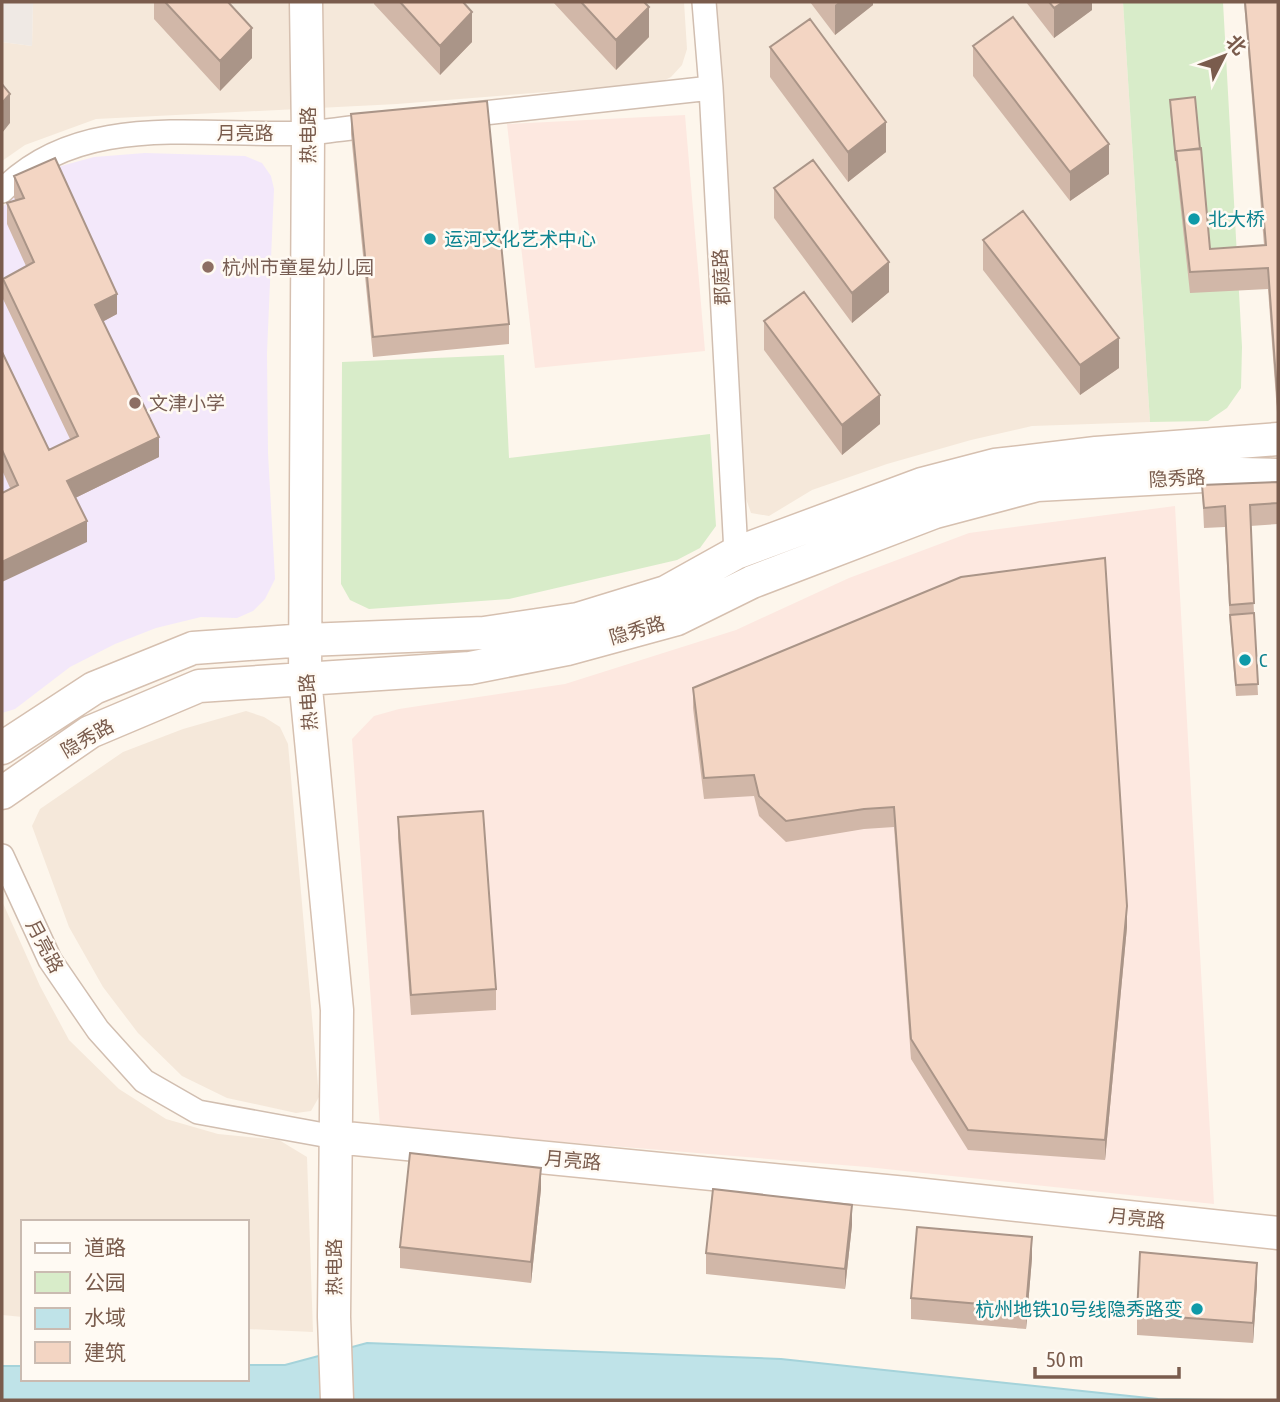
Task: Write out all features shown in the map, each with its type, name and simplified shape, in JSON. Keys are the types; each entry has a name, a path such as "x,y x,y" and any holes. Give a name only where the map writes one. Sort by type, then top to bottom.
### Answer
{"main road":[{"name":"热电路","path":"306,2 308,133 305,678 337,1010 334,1317 337,1400"},
{"name":"隐秀路","path":"2,748 94,688 193,649 306,640 484,633 578,619 666,592 736,553 922,484 995,465 1096,453 1278,439"},
{"name":"隐秀路","path":"2,793 90,732 199,686 470,668 567,649 677,618 752,583 935,512 1037,485 1241,474 1278,475"},
{"name":"月亮路","path":"335,1137 1278,1233"}],"street":[{"name":"郡庭路","path":"704,2 736,553"},
{"path":"433,119 710,88"},
{"name":"月亮路","path":"2,191 18,175 61,150 87,141 123,134 308,133 405,122"},
{"name":"月亮路","path":"2,856 50,960 98,1030 144,1081 198,1112 335,1137"}],"shaded area":[{"path":"2,2 33,2 32,46 2,42"},
{"path":"33,2 684,2 687,49 682,65 671,77 659,83 397,104 96,119 25,145 2,161 2,42 32,46"},
{"path":"711,2 1123,2 1150,422 1032,426 887,464 812,490 769,516 751,513 745,496 727,330"},
{"path":"685,115 705,351 535,368 507,124"},
{"name":"文津小学","path":"145,153 245,156 262,163 271,176 274,189 267,353 268,453 275,579 265,599 253,611 237,618 201,617 156,628 115,644 70,667 15,709 2,713 2,208 26,185 61,166 94,157"},
{"path":"1175,506 1214,1204 867,1167 380,1127 352,739 374,716 399,709 565,684 736,630 849,578 969,533"},
{"path":"246,711 264,717 280,727 288,744 319,1097 311,1111 296,1113 227,1098 182,1076 138,1033 103,987 69,927 32,826 40,809 123,752 183,729"},
{"path":"2,901 40,986 69,1040 119,1089 166,1119 218,1134 279,1140 307,1157 313,1332 248,1329 248,1220 21,1220 21,1317 2,1315"}],"green space":[{"path":"1123,2 1223,2 1242,347 1241,388 1227,408 1208,421 1150,422"},
{"path":"504,355 509,458 710,434 716,526 700,548 677,560 509,599 369,609 350,600 341,584 342,362"}],"water":[{"path":"367,1343 781,1359 1158,1399 1227,1400 2,1400 2,1366 21,1366 21,1381 248,1381 248,1365 285,1365"}],"building":[{"path":"165,2 228,2 252,28 220,61"},
{"path":"400,2 463,2 472,12 440,46"},
{"path":"581,2 644,2 649,7 616,40"},
{"path":"1049,2 1063,2 1054,8"},
{"name":"北大桥","path":"1245,2 1278,2 1278,406 1268,268 1190,272 1176,151 1201,148 1210,249 1266,245"},
{"path":"1013,17 1109,144 1070,172 973,46"},
{"path":"810,19 886,122 848,152 770,47"},
{"path":"2,84 10,94 2,103"},
{"path":"1195,97 1200,149 1176,151 1176,161 1170,100"},
{"name":"运河文化艺术中心","path":"487,101 509,324 373,337 351,114"},
{"path":"55,158 117,294 95,305 159,437 67,481 87,521 2,562 2,493 18,485 2,450 2,352 49,450 78,436 3,279 34,262 7,203 24,198 14,176"},
{"path":"813,160 889,262 852,293 774,188"},
{"path":"1023,211 1119,338 1080,365 983,240"},
{"path":"804,292 880,395 842,425 764,321"},
{"path":"1278,482 1278,503 1250,505 1254,603 1230,605 1225,506 1204,508 1202,485"},
{"path":"1105,558 1127,906 1105,1140 968,1130 911,1039 894,807 786,821 759,796 754,775 704,778 693,688 961,577"},
{"name":"C","path":"1254,613 1258,684 1236,685 1230,615"},
{"path":"483,811 496,989 411,995 398,817"},
{"path":"410,1153 541,1168 531,1262 400,1247"},
{"path":"713,1189 852,1205 845,1269 706,1253"},
{"path":"917,1227 1032,1237 1026,1308 911,1298"},
{"name":"杭州地铁10号线隐秀路变","path":"1140,1252 1257,1263 1253,1323 1137,1314"}],"place":[{"name":"北大桥","path":"1194,219"},
{"name":"运河文化艺术中心","path":"430,239"},
{"name":"杭州市童星幼儿园","path":"208,267"},
{"name":"文津小学","path":"135,403"},
{"name":"C","path":"1245,660"},
{"name":"杭州地铁10号线隐秀路变","path":"1197,1309"}]}
